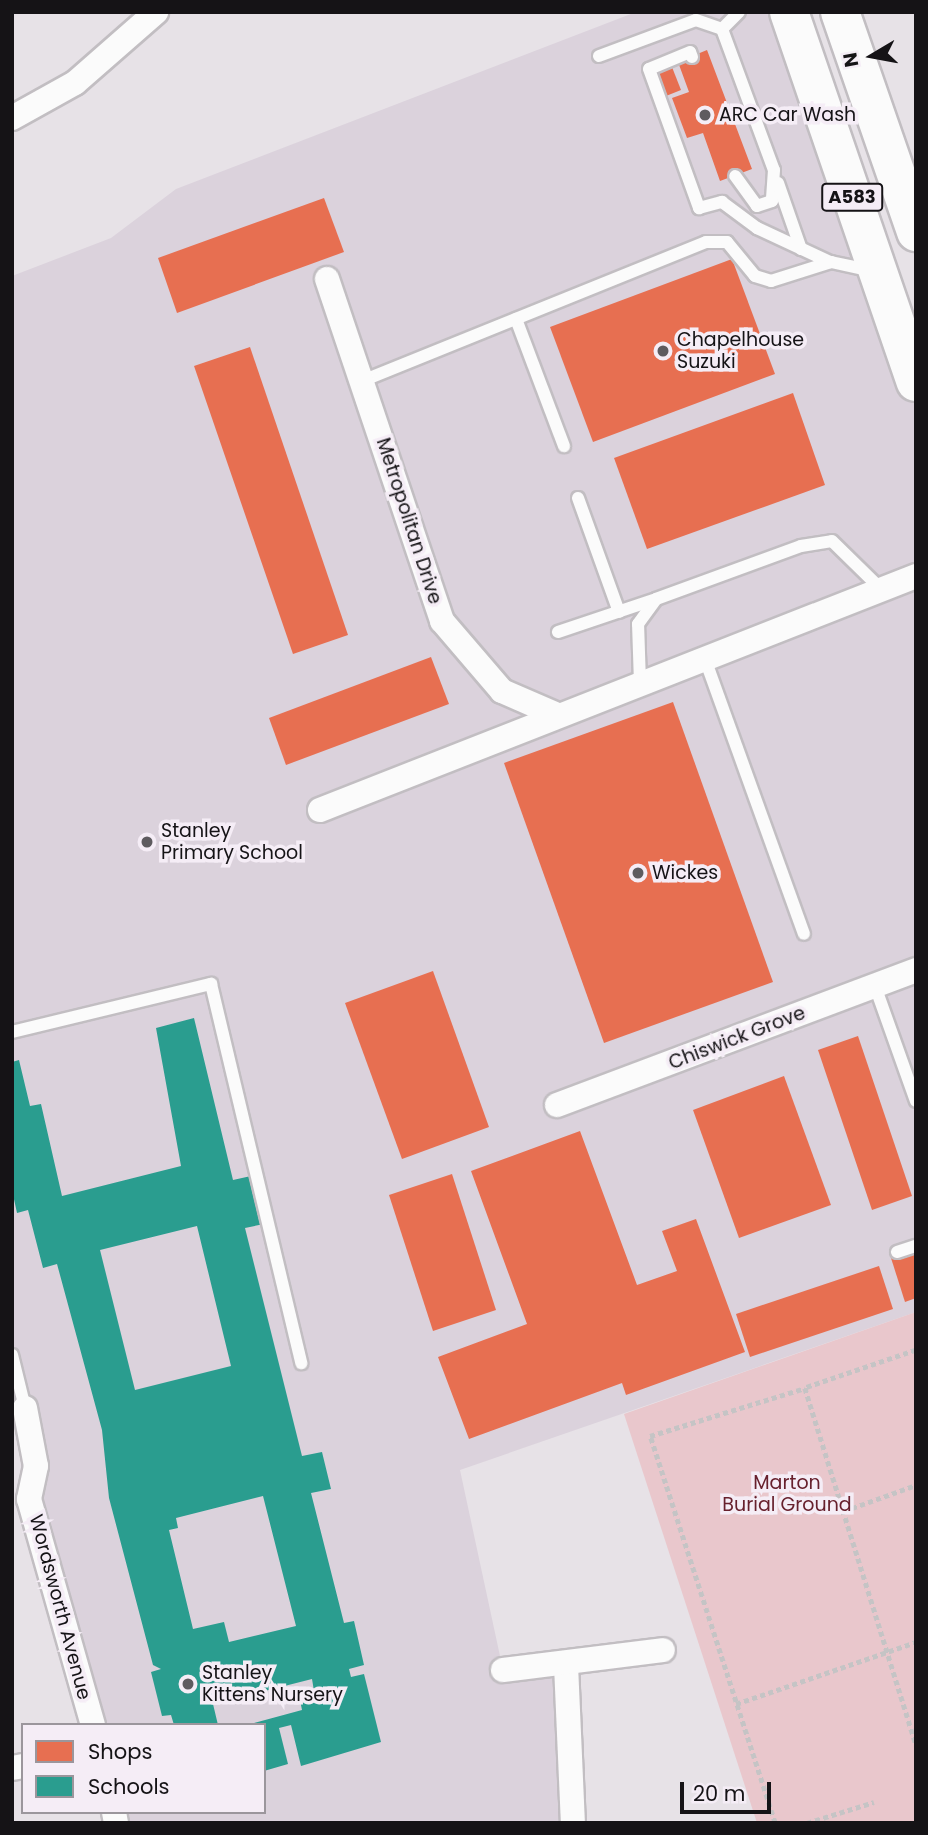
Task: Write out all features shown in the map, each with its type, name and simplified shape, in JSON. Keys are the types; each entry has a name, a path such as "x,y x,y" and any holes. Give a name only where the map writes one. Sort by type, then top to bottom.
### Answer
{"highway":[{"name":"A583","path":"789,12 916,382"},
{"name":"A583","path":"840,12 916,232"}],"street":[{"path":"12,118 75,83 156,12"},
{"name":"Metropolitan Drive","path":"327,279 442,621 502,691 555,714"},
{"path":"320,810 555,714 705,659 916,576"},
{"name":"Chiswick Grove","path":"557,1105 916,970"},
{"name":"Wordsworth Avenue","path":"24,1408 36,1466 21,1501 92,1723"},
{"path":"503,1670 566,1665 663,1650"},
{"path":"566,1665 573,1823"}],"lane":[{"path":"722,29 739,12"},
{"path":"599,56 696,20 722,29"},
{"path":"722,29 801,249"},
{"path":"692,57 690,52 649,69 699,208 722,202 801,249 831,262 877,272"},
{"path":"735,176 757,206 772,201 774,170"},
{"path":"362,381 706,242 727,242 755,276 771,281 831,262"},
{"path":"516,319 564,446"},
{"path":"578,498 619,612"},
{"path":"558,632 801,546 832,541 882,590"},
{"path":"640,683 638,624 656,599"},
{"path":"705,659 804,934"},
{"path":"12,1032 211,984 301,1363"},
{"path":"875,986 916,1101"},
{"path":"897,1252 916,1246"},
{"path":"12,1355 24,1408"}],"path":[{"path":"775,1823 650,1436 916,1350"},
{"path":"805,1388 916,1745"},
{"path":"844,1511 916,1485"},
{"path":"736,1704 916,1642"},
{"path":"807,1823 874,1802"}],"shaded area":[{"path":"636,12 789,12 916,382 916,1312 460,1470 503,1670 566,1665 573,1823 116,1823 114,1814 266,1814 266,1723 92,1723 38,1517 24,1408 12,1410 12,276 111,238 176,189"}],"green space":[{"name":"Marton Burial Ground","path":"916,1312 916,1823 757,1823 624,1414"}],"building: Shops":[{"name":"ARC Car Wash","path":"707,50 752,169 720,181 703,133 687,138 672,98 689,92 678,62"},
{"path":"670,62 681,90 661,98 651,70"},
{"path":"324,198 344,252 177,313 158,258"},
{"name":"Chapelhouse Suzuki","path":"732,259 775,374 593,442 550,327"},
{"path":"250,347 348,635 293,654 194,366"},
{"path":"793,393 825,485 647,549 614,458"},
{"path":"431,657 449,704 286,765 269,718"},
{"name":"Wickes","path":"673,702 773,982 604,1043 504,763"},
{"path":"433,971 489,1127 402,1159 345,1003"},
{"path":"858,1036 912,1196 872,1210 818,1050"},
{"path":"784,1076 831,1205 739,1238 693,1110"},
{"path":"580,1131 637,1285 677,1271 662,1231 696,1219 745,1352 626,1395 622,1383 469,1439 438,1357 527,1324 471,1171"},
{"path":"452,1174 496,1310 433,1331 389,1195"},
{"path":"916,1250 916,1298 905,1302 891,1258"},
{"path":"879,1266 893,1309 750,1357 736,1314"}],"building: Schools":[{"path":"194,1018 233,1180 251,1176 264,1224 245,1228 302,1456 322,1452 331,1489 311,1493 344,1623 354,1621 364,1665 349,1669 351,1677 364,1674 381,1742 301,1766 291,1725 279,1728 288,1764 266,1770 266,1723 254,1723 302,1710 299,1695 314,1691 312,1679 213,1704 218,1723 173,1723 171,1715 162,1716 151,1672 161,1669 153,1665 109,1498 102,1430 57,1264 43,1268 28,1210 17,1213 12,1190 12,1062 19,1060 30,1106 41,1104 62,1196 181,1166 156,1028","holes":["197,1226 231,1366 135,1390 100,1250","263,1496 296,1626 229,1642 224,1622 193,1629 169,1530 178,1528 176,1518"]}],"place":[{"name":"ARC Car Wash","path":"705,115"},
{"name":"Chapelhouse Suzuki","path":"663,351"},
{"name":"Stanley Primary School","path":"147,842"},
{"name":"Wickes","path":"638,873"},
{"name":"Stanley Kittens Nursery","path":"188,1684"}]}
